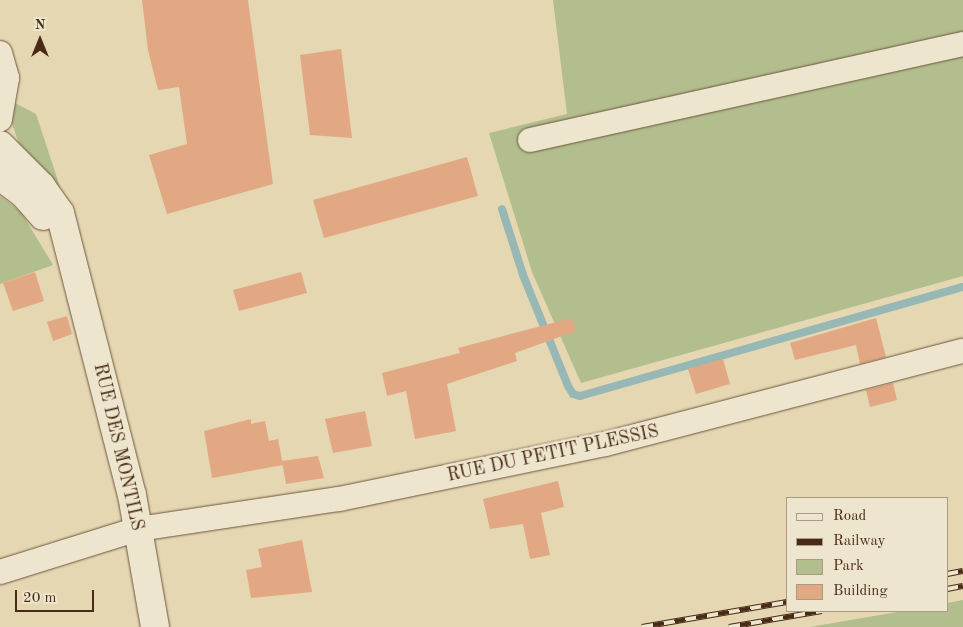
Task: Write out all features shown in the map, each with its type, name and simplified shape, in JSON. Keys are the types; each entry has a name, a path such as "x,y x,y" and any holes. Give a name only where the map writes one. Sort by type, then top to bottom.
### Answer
{"street":[{"path":"530,140 963,44"},
{"path":"0,53 6,68 7,87 0,119"},
{"name":"RUE DES MONTILS","path":"0,145 31,175 60,213 118,438 138,529 155,627"},
{"name":"RUE DES MONTILS","path":"0,176 24,194 40,212 74,268"},
{"name":"RUE DU PETIT PLESSIS","path":"0,572 138,529 339,500 605,444 963,351"}],"green space":[{"path":"553,0 963,0 963,276 581,383 532,272 489,133 567,114"},
{"path":"15,103 36,114 66,205 20,146 12,124"},
{"path":"0,196 21,212 53,265 0,284"},
{"path":"963,600 963,627 810,627 897,612 948,612 948,603"}],"building":[{"path":"142,0 248,0 273,184 167,214 149,155 187,144 179,87 158,90 148,50"},
{"path":"341,49 352,138 310,135 300,55"},
{"path":"467,157 478,196 324,238 313,200"},
{"path":"35,272 44,301 13,311 3,283"},
{"path":"301,272 307,293 239,311 233,290"},
{"path":"67,316 72,334 53,341 47,322"},
{"path":"572,318 576,331 515,353 517,361 447,384 456,431 415,439 406,391 387,396 382,373 460,353 458,348"},
{"path":"876,318 886,357 860,364 856,345 795,360 790,343"},
{"path":"723,359 730,384 696,394 688,369"},
{"path":"893,383 897,400 870,407 866,390"},
{"path":"365,411 372,446 333,453 325,419"},
{"path":"251,419 251,424 265,421 269,441 278,439 283,465 212,478 204,431"},
{"path":"318,456 324,478 286,484 282,461"},
{"path":"558,481 564,507 541,513 550,555 530,559 523,524 490,529 483,499"},
{"path":"302,540 312,592 251,598 246,570 262,567 258,549"}],"waterway":[{"path":"502,209 523,275 568,386 573,394 580,396 963,287"}],"railway":[{"path":"948,574 963,571"},
{"path":"948,589 963,586"},
{"path":"642,627 786,602"},
{"path":"729,627 816,612"}]}
